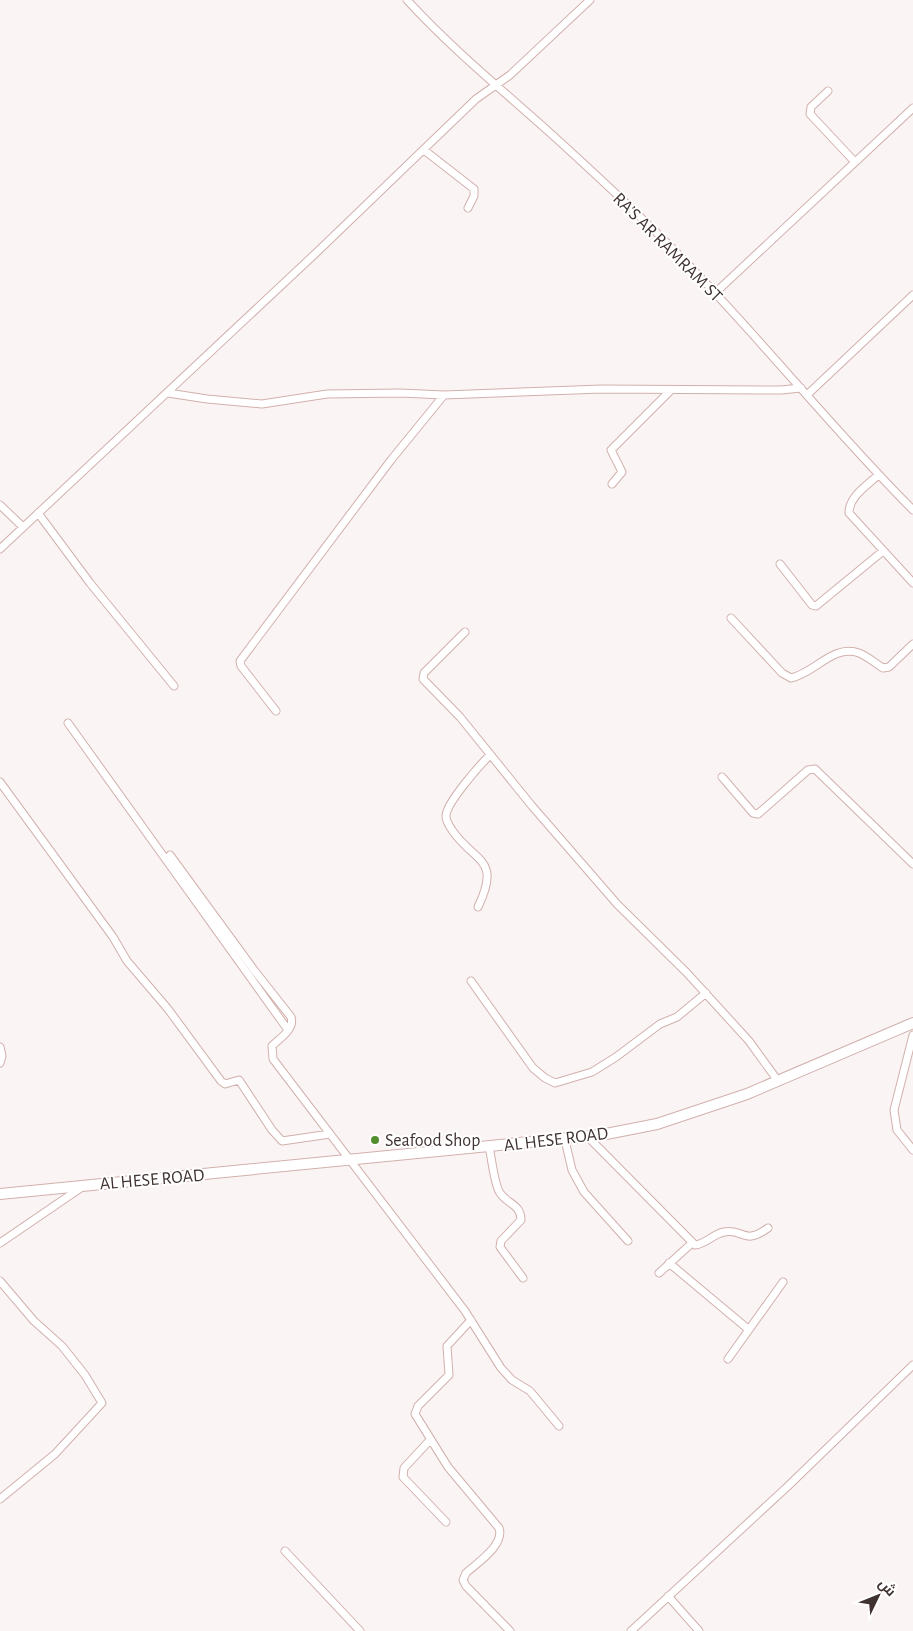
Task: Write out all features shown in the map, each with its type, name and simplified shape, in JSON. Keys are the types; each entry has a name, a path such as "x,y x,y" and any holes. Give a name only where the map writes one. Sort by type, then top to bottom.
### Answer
{"street":[{"name":"RA’S AR RAMRAM ST","path":"407,0 442,37 606,186 671,248 808,394 878,475 913,510"},
{"path":"0,549 168,393 476,99 510,75 590,0"},
{"path":"828,91 811,107 810,114 854,161"},
{"path":"715,293 854,161 913,108"},
{"path":"424,150 474,189 474,196 468,208"},
{"path":"808,394 913,295"},
{"path":"168,393 262,404 327,394 400,393 444,395 601,389 781,390 801,388"},
{"path":"612,484 622,472 611,450 672,390"},
{"path":"276,711 240,666 240,661 391,460 444,395"},
{"path":"878,475 853,499 849,506 849,513 913,583"},
{"path":"0,505 23,527"},
{"path":"38,513 90,583 174,686"},
{"path":"780,564 812,605 816,606 883,551"},
{"path":"731,618 782,673 791,678 800,676 834,654 840,653 862,654 883,668 889,667 913,644"},
{"path":"465,632 423,676 618,904 749,1041 778,1081"},
{"path":"68,723 288,1030"},
{"path":"478,906 487,888 487,875 484,864 454,834 446,822 445,814 471,774 490,755"},
{"path":"722,777 753,813 758,814 808,770 816,769 913,864"},
{"path":"0,782 113,937 127,961 168,1009 221,1081 225,1084 239,1080 272,1130 282,1141 330,1134"},
{"path":"170,855 254,970 291,1017 293,1022 288,1030 272,1046 273,1059 471,1320 501,1368 512,1380 530,1391 558,1426"},
{"path":"471,981 533,1068 545,1078 555,1083 592,1072 660,1024 677,1017 706,994"},
{"name":"AL HESE ROAD","path":"0,1194 350,1159 588,1138 657,1124 747,1094 913,1023"},
{"path":"913,1034 894,1110 898,1130 913,1150"},
{"path":"0,1047 2,1056 0,1062"},
{"path":"588,1138 674,1222 692,1243 699,1245 724,1232 736,1233 747,1238 758,1235 768,1228"},
{"path":"565,1140 572,1170 584,1192 628,1241"},
{"path":"489,1147 500,1192 512,1202 521,1215 520,1220 500,1241 500,1247 523,1278"},
{"path":"0,1243 84,1185"},
{"path":"659,1273 692,1243"},
{"path":"669,1262 748,1329"},
{"path":"0,1281 34,1321 62,1346 85,1374 102,1403 55,1454 0,1499"},
{"path":"728,1359 783,1282"},
{"path":"471,1320 447,1346 449,1375 415,1411 417,1419 458,1481 499,1528 498,1542 466,1573 463,1580 466,1586 510,1631"},
{"path":"631,1631 787,1487 913,1365"},
{"path":"430,1440 404,1468 403,1477 446,1522"},
{"path":"285,1551 360,1631"},
{"path":"668,1596 698,1631"}],"place":[{"name":"Seafood Shop","path":"375,1140"}]}
